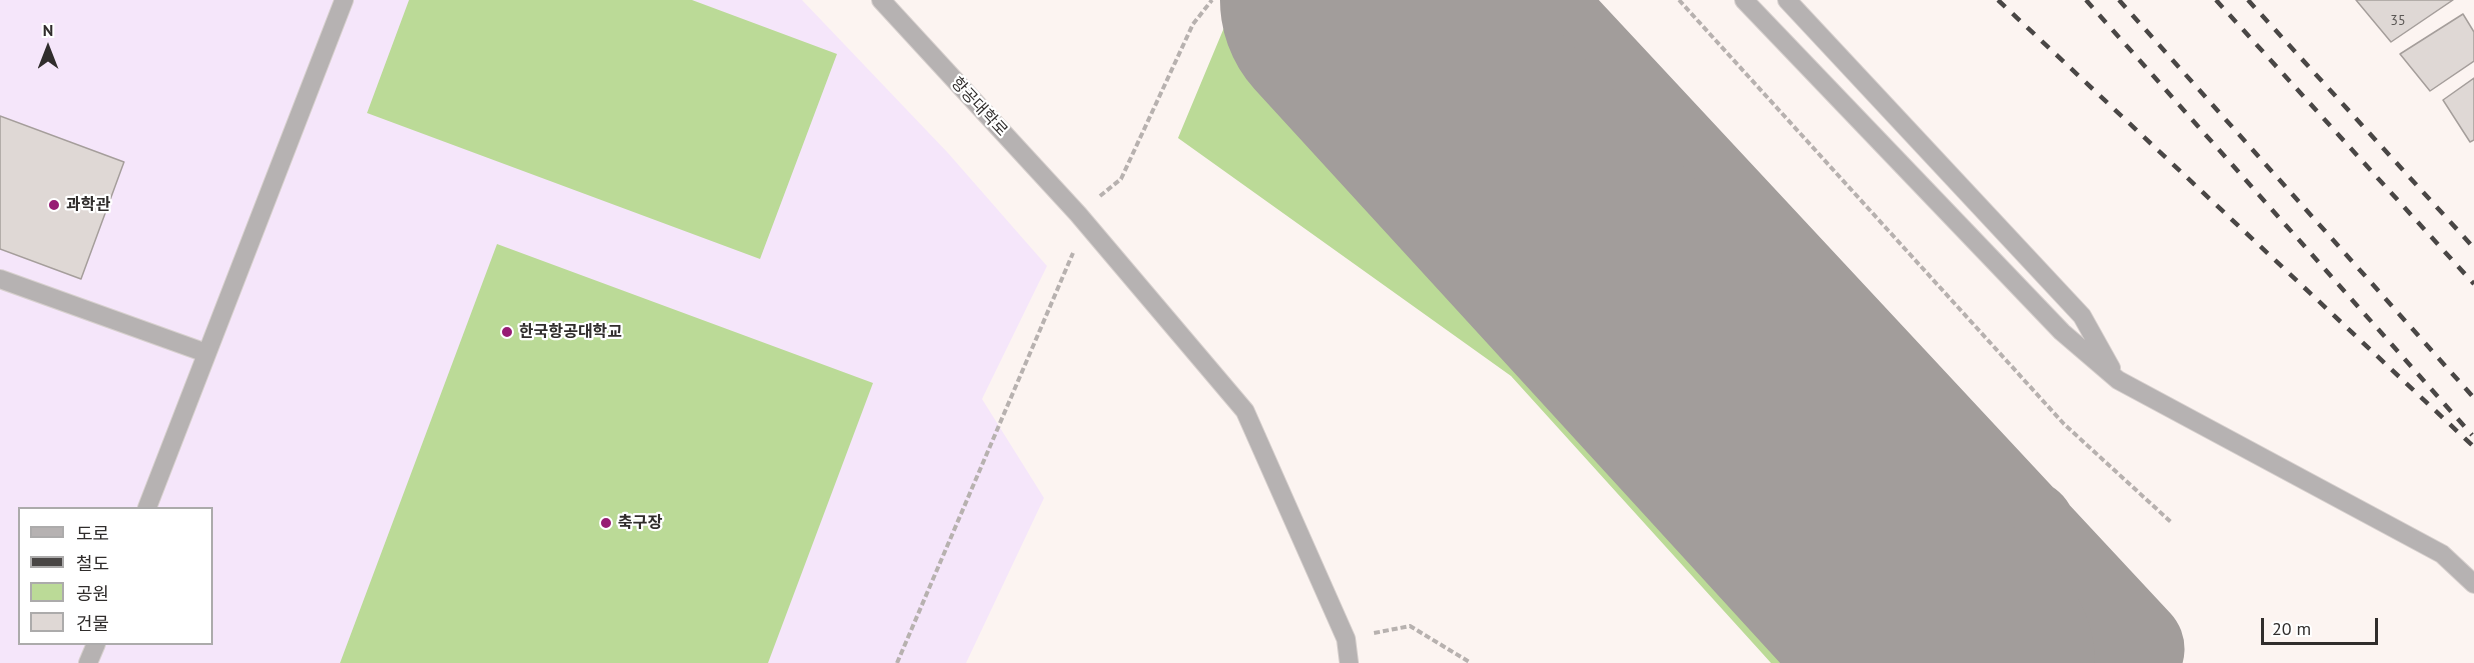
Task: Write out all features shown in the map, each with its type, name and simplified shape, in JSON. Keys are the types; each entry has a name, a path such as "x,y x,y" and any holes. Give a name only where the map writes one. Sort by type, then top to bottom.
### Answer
{"street":[{"path":"147,507 344,0"},
{"name":"항공대학로","path":"881,0 1082,218 1245,411 1347,639 1349,663"},
{"path":"1744,0 2062,332 2118,380 2442,554 2474,585"},
{"path":"1788,0 2082,316 2118,380"},
{"path":"0,279 206,353"},
{"path":"88,663 96,645"}],"path":[{"path":"897,663 1082,218 1121,179 1193,24 1212,0"},
{"path":"1678,0 2064,424 2172,523"},
{"path":"1347,639 1410,626 1471,663"}],"shaded area":[{"name":"한국항공대학교","path":"0,0 802,0 948,153 1047,266 982,399 1044,498 966,663 0,663"}],"green space":[{"path":"409,0 692,0 837,54 760,259 367,113"},
{"path":"1254,0 1268,0 1880,663 1771,663 1511,376 1178,138 1226,23"},
{"name":"축구장","path":"497,244 873,383 768,663 340,663"},
{"path":"2085,647 2100,663 2059,663"}],"building":[{"path":"2356,0 2453,0 2391,42"},
{"path":"2463,14 2474,32 2474,61 2430,91 2400,54"},
{"path":"2474,78 2474,140 2470,142 2443,100"},
{"name":"과학관","path":"0,116 124,162 81,279 0,249"}],"taxiway":[{"path":"1527,0 2132,649"},
{"path":"1992,663 1992,650 2000,629 2027,584 2029,561 2024,531"},
{"path":"1917,617 1941,626 1965,630 1988,626 2010,611"}],"runway":[{"path":"1352,0 1917,617 1963,663"}],"railway":[{"path":"1998,0 2474,447"},
{"path":"2086,0 2472,435"},
{"path":"2119,0 2474,398"},
{"path":"2216,0 2474,284"},
{"path":"2248,0 2474,248"}],"place":[{"name":"과학관","path":"54,205"},
{"name":"한국항공대학교","path":"507,332"},
{"name":"축구장","path":"606,523"}]}
